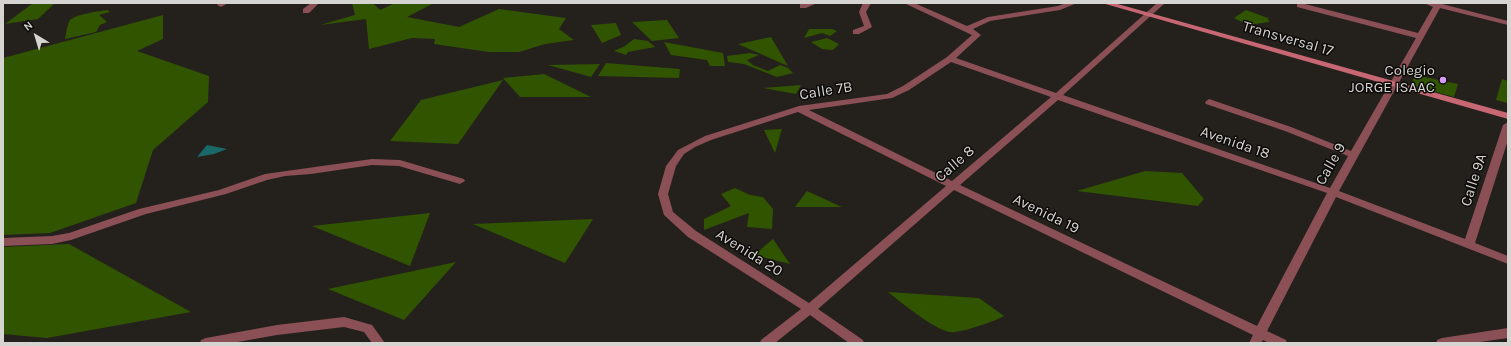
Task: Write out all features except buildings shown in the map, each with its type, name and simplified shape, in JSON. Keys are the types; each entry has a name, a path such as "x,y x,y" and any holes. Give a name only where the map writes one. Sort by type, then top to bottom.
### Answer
{"main road":[{"name":"Transversal 17","path":"1106,3 1508,116"}],"street":[{"path":"306,11 315,3"},
{"path":"803,6 813,3"},
{"path":"856,32 868,27 862,15 862,8 866,3"},
{"path":"908,3 966,29 988,19 1060,8 1073,3"},
{"name":"Calle 8","path":"766,343 810,309 953,186 1056,97 1161,3"},
{"path":"1435,4 1508,23"},
{"name":"Calle 9","path":"1258,338 1333,192 1393,84 1435,4"},
{"path":"1300,6 1419,36"},
{"name":"Calle 7B","path":"671,166 681,152 697,143 799,109 889,96 906,88 950,59 975,38 977,35 975,33 966,29"},
{"name":"Avenida 18","path":"950,59 1333,192 1508,260"},
{"path":"1209,102 1288,129 1354,155"},
{"name":"Avenida 19","path":"799,109 1258,338 1281,343"},
{"name":"Calle 9A","path":"1469,246 1508,124"},
{"path":"3,242 52,240 71,236 143,210 222,192 266,177 285,173 311,171 372,162 400,164 460,181"},
{"name":"Avenida 20","path":"671,166 663,194 668,213 692,234 810,309 858,343"},
{"path":"206,343 277,330 344,322 368,328 379,343"},
{"path":"1442,343 1508,333"}],"green space":[{"path":"33,3 55,3 38,19 5,24"},
{"path":"352,3 373,3 380,10 395,3 429,3 432,4 407,17 459,27 499,9 566,18 559,29 574,40 545,44 519,52 489,52 434,44 435,39 412,38 369,49 366,19 320,25 355,15"},
{"path":"108,10 110,12 99,15 107,22 100,25 96,32 65,39 70,20 88,13"},
{"path":"1246,10 1268,18 1269,22 1248,25 1234,18"},
{"path":"163,15 163,39 137,51 209,76 208,102 153,150 136,203 50,233 3,235 3,58"},
{"path":"667,20 679,38 652,41 632,22"},
{"path":"616,23 621,35 602,43 591,25"},
{"path":"809,29 832,29 837,31 830,36 822,33 804,38"},
{"path":"771,37 788,66 738,44"},
{"path":"827,38 839,44 833,50 822,49 811,42"},
{"path":"634,39 648,41 655,47 628,52 626,55 614,51 625,46"},
{"path":"664,42 723,53 725,66 710,66 707,60 671,55"},
{"path":"750,53 759,55 747,60 753,65 768,71 780,65 788,68 793,73 777,77 744,64 728,62 727,56"},
{"path":"606,63 680,69 679,78 598,76"},
{"path":"600,64 591,77 548,65"},
{"path":"544,74 591,97 520,97 503,78"},
{"path":"1415,75 1458,84 1454,97 1411,85"},
{"path":"1502,79 1508,81 1508,103 1496,100"},
{"path":"503,80 458,144 390,141 421,100"},
{"path":"801,85 796,94 763,88"},
{"path":"782,129 775,153 764,130"},
{"path":"1145,171 1182,173 1204,199 1198,206 1077,191"},
{"path":"735,188 750,195 763,197 773,209 772,229 747,227 749,213 704,230 704,219 731,206 721,194"},
{"path":"807,191 842,207 795,207"},
{"path":"430,213 410,266 312,226"},
{"path":"593,219 565,263 473,224"},
{"path":"773,239 790,264 754,255"},
{"path":"69,244 191,312 47,338 3,334 3,247"},
{"path":"456,262 404,320 328,289"},
{"path":"888,292 979,298 1004,316 977,327 950,332 943,330 927,321"}],"water":[{"path":"207,145 227,149 214,154 197,157"}],"place":[{"name":"Colegio JORGE ISAAC","path":"1443,80"}]}
